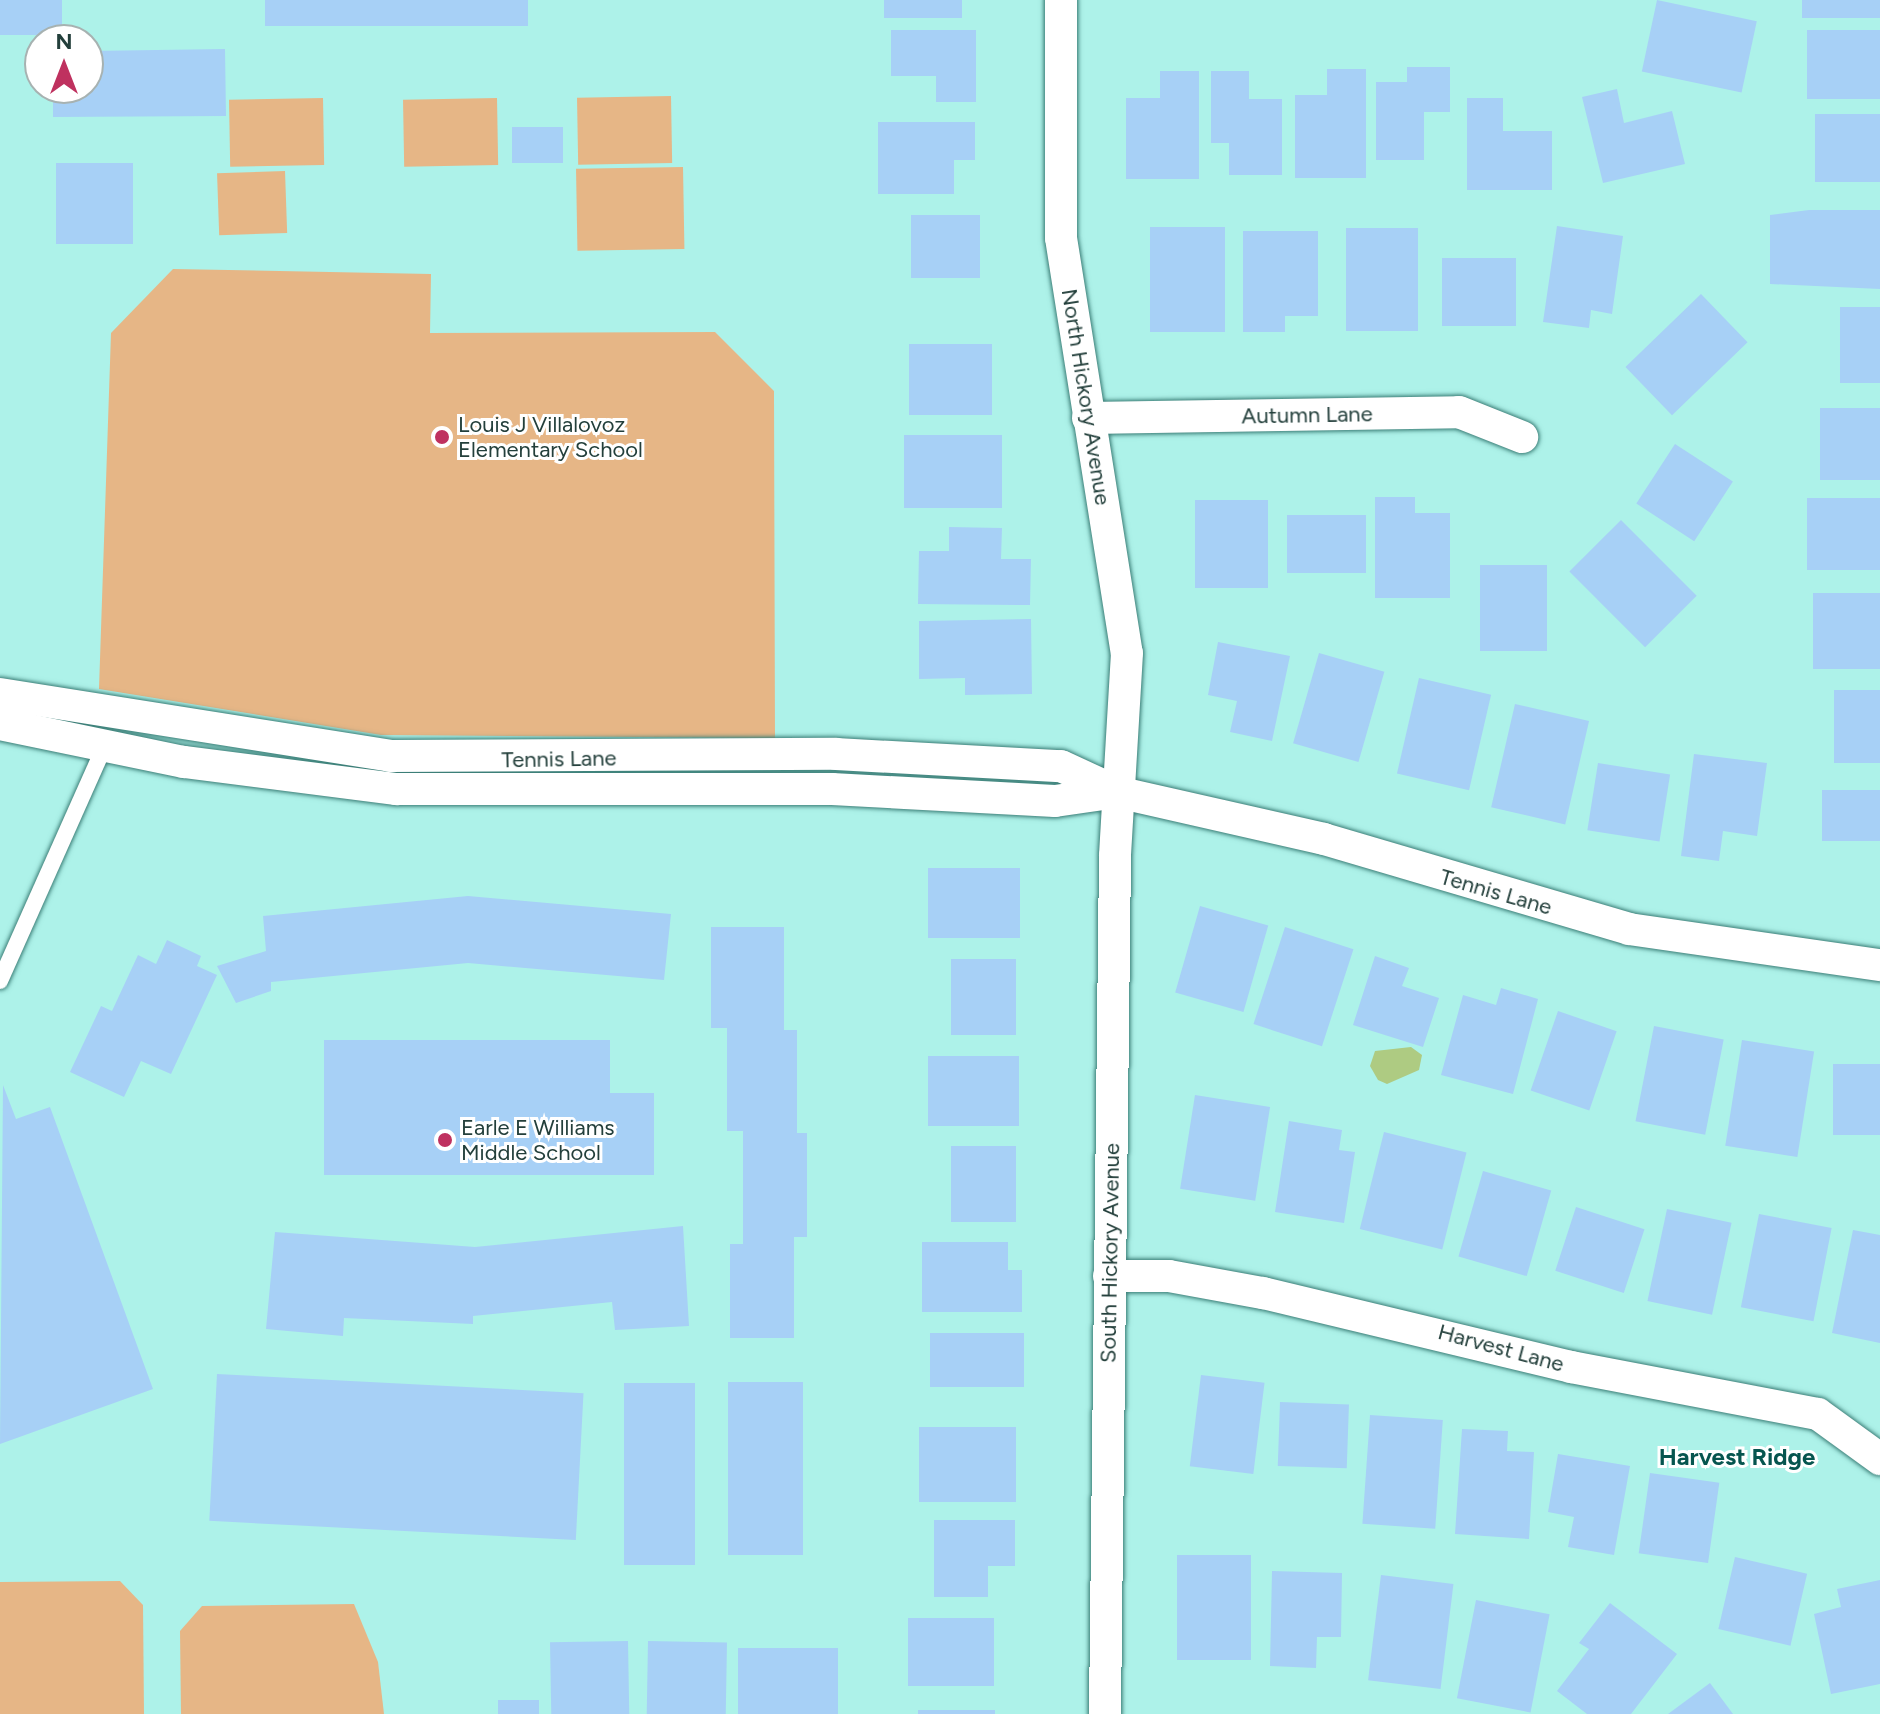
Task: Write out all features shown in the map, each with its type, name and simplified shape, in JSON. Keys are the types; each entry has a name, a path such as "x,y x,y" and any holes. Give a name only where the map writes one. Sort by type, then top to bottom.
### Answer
{"street":[{"name":"North Hickory Avenue","path":"1061,0 1061,238 1127,653 1117,792"},
{"name":"Autumn Lane","path":"1088,418 1459,412 1522,437"},
{"name":"Tennis Lane","path":"0,694 390,756 951,758 1061,766 1117,792 1294,831 1629,929 1757,953 1880,965"},
{"name":"Tennis Lane","path":"0,724 292,779 396,789 832,789 1055,801 1117,792"},
{"name":"South Hickory Avenue","path":"1105,1714 1117,792"},
{"name":"Harvest Lane","path":"1109,1276 1169,1276 1263,1293 1571,1367 1818,1414 1880,1459"}],"lane":[{"path":"0,981 105,745"}],"shaded area":[{"path":"671,96 672,163 578,165 577,98"},
{"path":"323,98 324,165 230,167 229,100"},
{"path":"497,98 498,165 404,167 403,100"},
{"path":"683,167 684,249 577,251 576,169"},
{"path":"285,171 287,233 219,235 217,173"},
{"path":"173,269 431,274 430,333 715,332 774,391 775,738 381,735 99,689 111,333"},
{"path":"1411,1047 1422,1055 1419,1070 1387,1084 1378,1080 1370,1066 1375,1051"},
{"path":"120,1581 143,1605 144,1714 0,1714 0,1582"},
{"path":"354,1604 378,1662 384,1714 181,1714 180,1631 202,1606"}],"building":[{"path":"0,0 62,0 62,24 24,24 24,35 0,35"},
{"path":"265,0 528,0 528,26 265,26"},
{"path":"884,0 962,0 962,18 884,18"},
{"path":"1657,0 1757,21 1742,93 1642,71"},
{"path":"1802,0 1880,0 1880,18 1802,18"},
{"path":"891,30 976,30 976,102 936,102 936,76 891,76"},
{"path":"1807,30 1880,30 1880,99 1807,99"},
{"path":"225,49 226,116 53,117 53,104 104,104 104,51"},
{"path":"1407,67 1450,67 1450,112 1424,112 1424,160 1376,160 1376,82 1407,82"},
{"path":"1327,69 1366,69 1366,178 1295,178 1295,95 1327,95"},
{"path":"1160,71 1199,71 1199,179 1126,179 1126,98 1160,98"},
{"path":"1211,71 1249,71 1249,99 1282,99 1282,175 1229,175 1229,143 1211,143"},
{"path":"1617,89 1624,123 1672,111 1685,164 1603,183 1582,97"},
{"path":"1467,98 1503,98 1503,131 1552,131 1552,190 1467,190"},
{"path":"1815,114 1880,114 1880,182 1815,182"},
{"path":"878,122 975,122 975,160 954,160 954,194 878,194"},
{"path":"512,127 563,127 563,163 512,163"},
{"path":"56,163 133,163 133,244 56,244"},
{"path":"1809,210 1880,210 1880,289 1770,284 1770,215"},
{"path":"911,215 980,215 980,278 911,278"},
{"path":"1557,226 1623,236 1612,314 1591,310 1589,328 1543,322"},
{"path":"1150,227 1225,227 1225,332 1150,332"},
{"path":"1346,228 1418,228 1418,331 1346,331"},
{"path":"1243,231 1318,231 1318,316 1285,316 1285,332 1243,332"},
{"path":"1442,258 1516,258 1516,326 1442,326"},
{"path":"1701,294 1748,342 1672,415 1625,367"},
{"path":"1840,307 1880,307 1880,383 1840,383"},
{"path":"909,344 992,344 992,415 909,415"},
{"path":"1820,408 1880,408 1880,480 1820,480"},
{"path":"904,435 1002,435 1002,508 904,508"},
{"path":"1675,444 1733,482 1694,541 1636,504"},
{"path":"1375,497 1415,497 1415,513 1450,513 1450,598 1375,598"},
{"path":"1807,498 1880,498 1880,570 1807,570"},
{"path":"1195,500 1268,500 1268,588 1195,588"},
{"path":"1287,515 1366,515 1366,573 1287,573"},
{"path":"1621,520 1697,596 1645,647 1569,572"},
{"path":"949,527 1002,528 1001,559 1031,559 1030,605 918,604 919,551 949,551"},
{"path":"1480,565 1547,565 1547,651 1480,651"},
{"path":"1813,593 1880,593 1880,669 1813,669"},
{"path":"1031,619 1032,694 965,695 965,678 919,679 919,621"},
{"path":"1218,642 1290,656 1272,741 1230,732 1237,701 1208,695"},
{"path":"1319,653 1384,672 1358,762 1293,743"},
{"path":"1419,678 1491,695 1469,790 1397,773"},
{"path":"1834,690 1880,690 1880,763 1834,763"},
{"path":"1515,704 1589,721 1565,824 1491,807"},
{"path":"1694,754 1767,763 1757,836 1723,831 1719,861 1681,856"},
{"path":"1598,763 1670,774 1659,842 1587,830"},
{"path":"1822,790 1880,790 1880,841 1822,841"},
{"path":"928,868 1020,868 1020,938 928,938"},
{"path":"468,896 671,914 664,980 468,963 271,982 271,991 236,1003 217,966 266,951 263,916"},
{"path":"1200,906 1268,926 1243,1012 1175,993"},
{"path":"711,927 784,927 784,1030 797,1030 797,1133 807,1133 807,1237 794,1237 794,1338 730,1338 730,1244 743,1244 743,1131 727,1131 727,1028 711,1028"},
{"path":"1285,927 1353,949 1322,1046 1253,1024"},
{"path":"167,940 201,956 197,966 217,975 171,1074 141,1061 124,1097 70,1072 101,1006 112,1011 138,955 156,964"},
{"path":"1375,956 1409,968 1402,986 1439,998 1423,1047 1353,1025"},
{"path":"951,959 1016,959 1016,1035 951,1035"},
{"path":"1501,988 1538,999 1513,1094 1441,1075 1463,995 1496,1005"},
{"path":"1558,1011 1617,1031 1589,1111 1531,1090"},
{"path":"1654,1026 1724,1040 1705,1135 1635,1121"},
{"path":"324,1040 610,1040 610,1093 654,1093 654,1175 324,1175"},
{"path":"1742,1040 1814,1051 1797,1157 1725,1146"},
{"path":"928,1056 1019,1056 1019,1126 928,1126"},
{"path":"1833,1064 1880,1064 1880,1135 1833,1135"},
{"path":"3,1085 16,1119 50,1107 153,1389 0,1444"},
{"path":"1195,1095 1270,1107 1255,1201 1180,1189"},
{"path":"1289,1121 1342,1130 1339,1150 1355,1152 1344,1223 1275,1212"},
{"path":"1384,1132 1466,1153 1442,1250 1360,1229"},
{"path":"951,1146 1016,1146 1016,1222 951,1222"},
{"path":"1483,1171 1551,1191 1527,1276 1458,1257"},
{"path":"1576,1207 1644,1229 1624,1293 1555,1271"},
{"path":"1667,1209 1732,1223 1712,1315 1647,1301"},
{"path":"1759,1214 1832,1228 1814,1321 1741,1307"},
{"path":"683,1226 689,1326 615,1330 612,1302 473,1316 473,1324 344,1318 343,1336 266,1329 275,1232 475,1247"},
{"path":"1853,1230 1880,1235 1880,1343 1832,1333"},
{"path":"922,1242 1008,1242 1008,1270 1022,1270 1022,1312 922,1312"},
{"path":"930,1333 1024,1333 1024,1387 930,1387"},
{"path":"217,1374 583,1393 576,1540 209,1521"},
{"path":"1201,1375 1265,1383 1253,1474 1190,1466"},
{"path":"728,1382 803,1382 803,1555 728,1555"},
{"path":"624,1383 695,1383 695,1565 624,1565"},
{"path":"1280,1402 1349,1404 1347,1468 1278,1466"},
{"path":"1370,1415 1443,1420 1435,1529 1362,1524"},
{"path":"919,1427 1016,1427 1016,1502 919,1502"},
{"path":"1462,1429 1508,1431 1507,1451 1534,1452 1529,1539 1455,1534"},
{"path":"1558,1454 1630,1466 1614,1555 1568,1547 1574,1517 1548,1512"},
{"path":"1650,1473 1719,1483 1708,1563 1639,1553"},
{"path":"934,1520 1015,1520 1015,1566 988,1566 988,1597 934,1597"},
{"path":"1177,1555 1251,1555 1251,1660 1177,1660"},
{"path":"1735,1557 1807,1574 1790,1646 1718,1629"},
{"path":"1272,1571 1342,1573 1341,1637 1317,1637 1316,1668 1270,1666"},
{"path":"1381,1575 1453,1584 1441,1689 1368,1680"},
{"path":"1880,1580 1880,1684 1831,1694 1814,1614 1841,1607 1837,1589"},
{"path":"1476,1600 1550,1614 1531,1712 1457,1698"},
{"path":"1610,1603 1677,1654 1631,1714 1587,1714 1557,1691 1589,1649 1579,1643"},
{"path":"908,1618 994,1618 994,1686 908,1686"},
{"path":"628,1641 629,1714 551,1714 550,1642"},
{"path":"648,1641 727,1642 726,1714 647,1714"},
{"path":"738,1648 838,1648 838,1714 738,1714"},
{"path":"1710,1683 1733,1714 1668,1714"},
{"path":"498,1700 539,1700 539,1714 498,1714"},
{"path":"918,1710 995,1710 995,1714 918,1714"}],"place":[{"name":"Louis J Villalovoz Elementary School","path":"442,437"},
{"name":"Earle E Williams Middle School","path":"445,1140"}],"district":[{"name":"Harvest Ridge","path":"1737,1457"}]}
